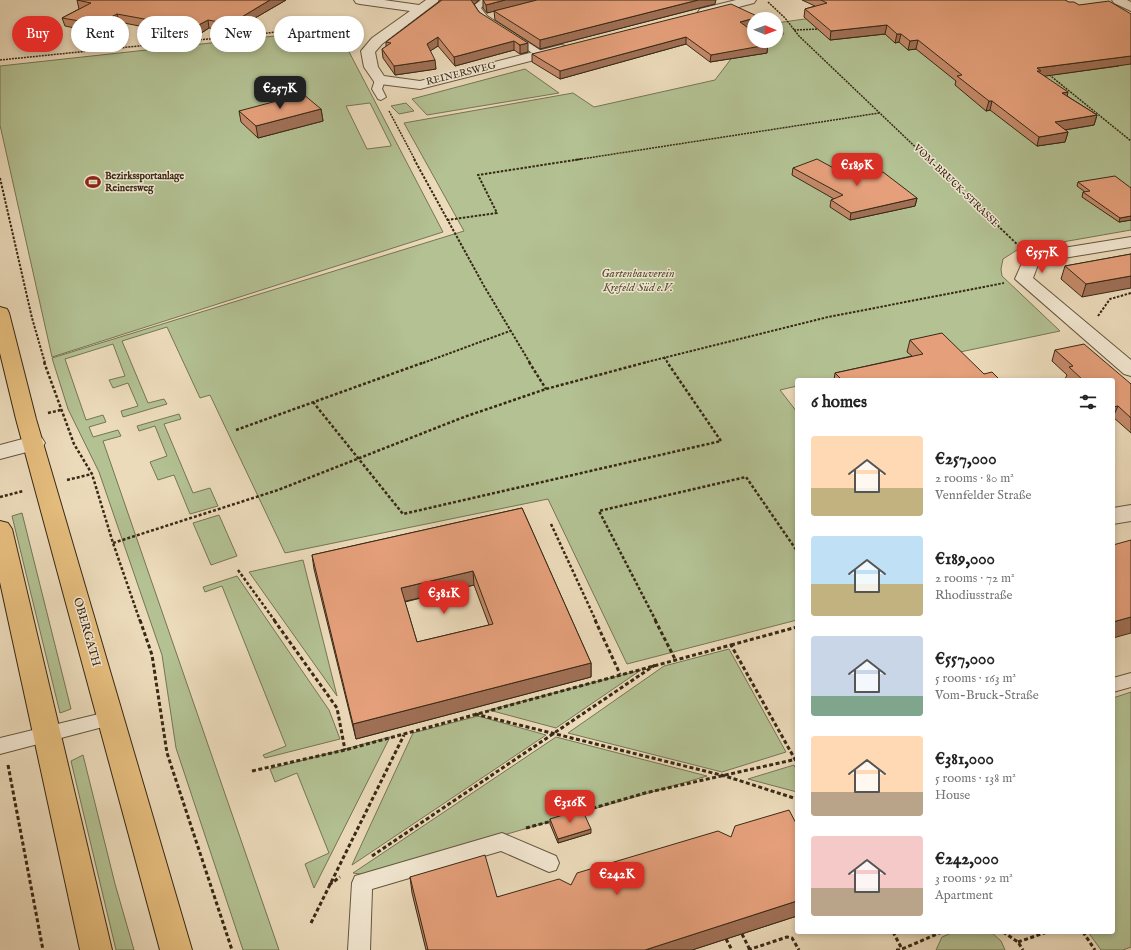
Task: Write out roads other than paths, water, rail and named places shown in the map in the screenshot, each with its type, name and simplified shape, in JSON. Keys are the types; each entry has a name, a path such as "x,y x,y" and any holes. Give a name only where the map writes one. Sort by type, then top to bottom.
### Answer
{"main road":[{"name":"OBERGATH","path":"0,313 34,443 176,950"},
{"path":"0,529 96,950"}],"street":[{"path":"360,0 420,9"},
{"path":"380,80 371,67 368,51 377,41 434,0"},
{"path":"690,15 750,0"},
{"path":"1118,0 1131,7"},
{"name":"REINERSWEG","path":"380,80 420,85 570,46"},
{"path":"1131,242 1032,258 1024,279 1131,370"},
{"path":"0,452 34,443"},
{"path":"1115,516 1131,513"}],"lane":[{"path":"486,0 476,7 484,18 540,54"},
{"path":"484,18 498,14"},
{"path":"380,80 377,89 381,97"},
{"path":"1115,684 1131,680"},
{"path":"2,745 111,718"},
{"path":"359,950 362,883 502,842 549,863"}],"place":[{"name":"Bezirkssportanlage Reinersweg","path":"93,182"}],"park label":[{"name":"Gartenbauverein Krefeld Süd e.V.","path":"638,280"}]}
